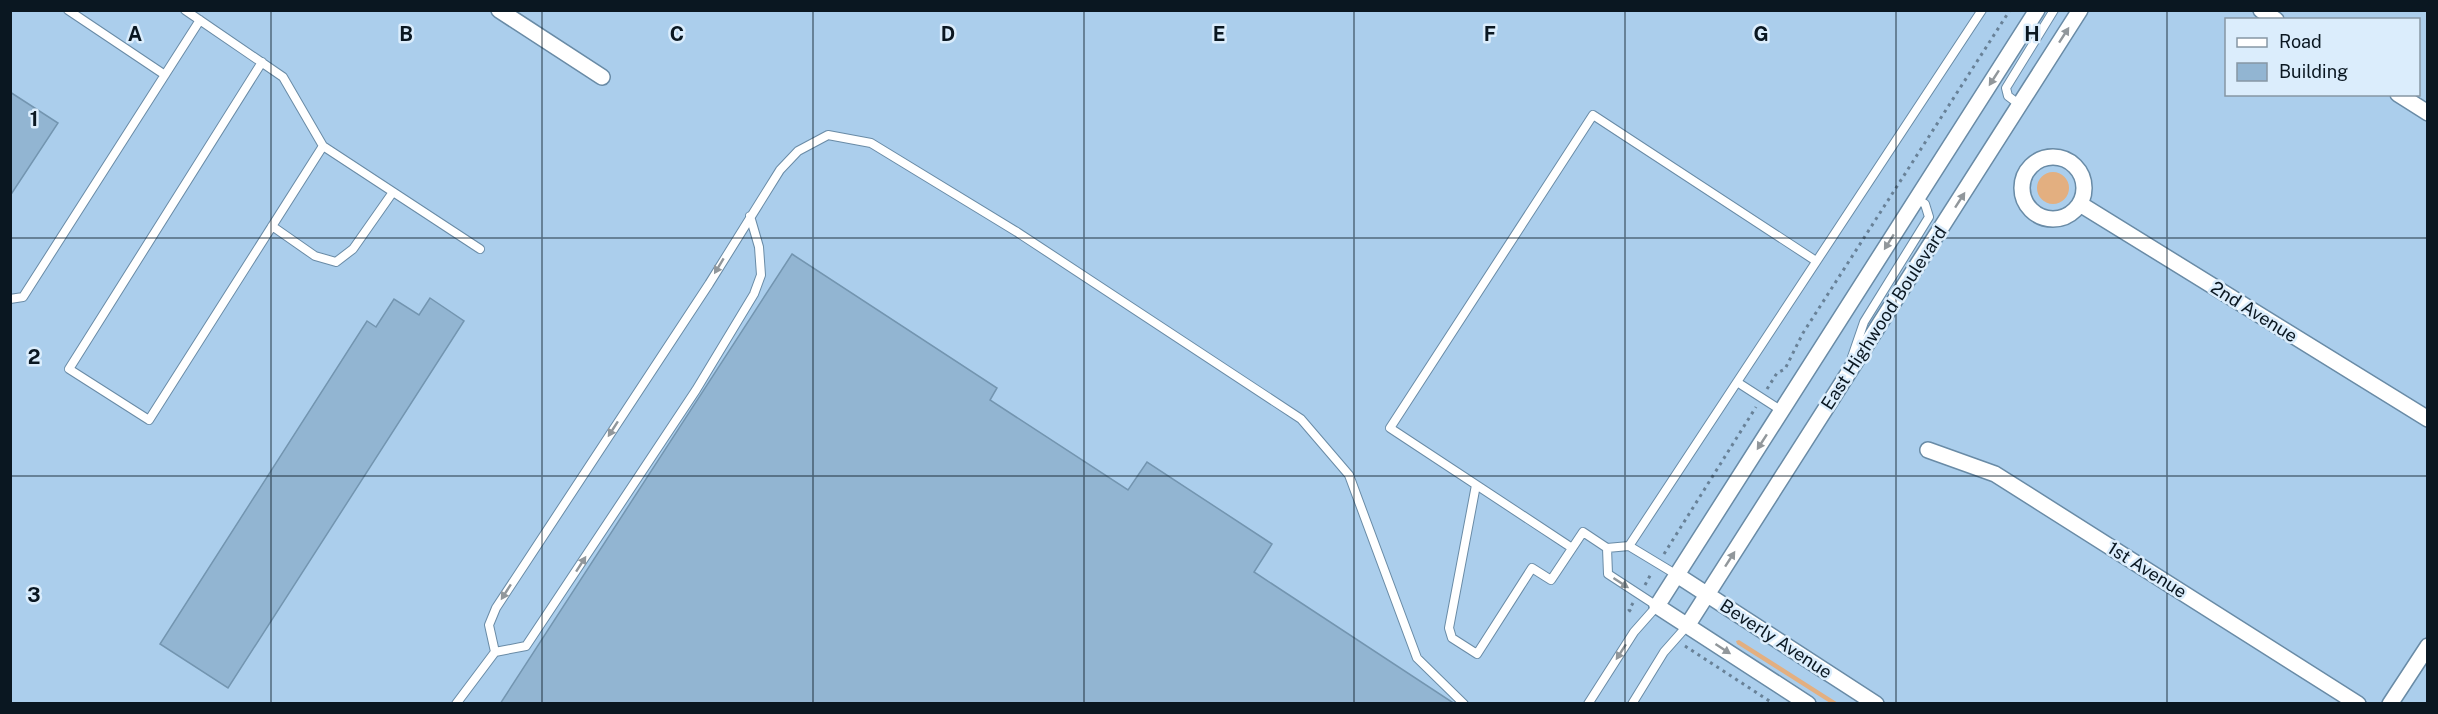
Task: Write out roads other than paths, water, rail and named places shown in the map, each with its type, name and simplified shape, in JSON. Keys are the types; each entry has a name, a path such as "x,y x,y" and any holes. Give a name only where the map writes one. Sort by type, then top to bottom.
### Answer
{"street":[{"path":"499,10 602,77"},
{"name":"East Highwood Boulevard","path":"1657,606 2037,10"},
{"name":"East Highwood Boulevard","path":"1688,626 2080,10"},
{"path":"2401,96 2427,113"},
{"path":"2046,158 2069,162 2080,173 2083,181 2083,197 2080,204 2075,211 2061,219 2037,215 2026,204 2023,196 2022,188 2026,173 2031,166 2046,158"},
{"name":"2nd Avenue","path":"2080,204 2427,419"},
{"name":"1st Avenue","path":"1928,450 1995,474 2358,704"},
{"name":"Beverly Avenue","path":"1677,575 1876,704"},
{"name":"Beverly Avenue","path":"1657,606 1808,704"},
{"path":"2390,704 2427,646"}],"lane":[{"path":"68,10 165,75"},
{"path":"185,10 283,77 323,146 480,249"},
{"path":"1629,546 1982,10"},
{"path":"2020,105 2008,96 2006,88 2054,10"},
{"path":"10,299 23,297 200,20"},
{"path":"262,63 69,369 149,420 323,146"},
{"path":"1572,548 1390,428 1593,115 1816,261"},
{"path":"495,652 489,625 496,608 709,284 780,170 798,151 828,135 871,143 1017,232 1301,419 1349,475 1417,658 1464,704"},
{"path":"273,226 315,256 336,262 353,249 393,192"},
{"path":"1844,381 1864,322 1929,217 1925,204 1917,199"},
{"path":"456,704 495,652 526,646 696,390 754,294 761,275 759,247 750,216"},
{"path":"1737,382 1782,411"},
{"path":"1476,485 1449,628 1452,638 1477,654 1532,568 1551,580 1583,532 1607,548 1629,546 1677,575"},
{"path":"1588,704 1634,632 1657,606 1608,574 1607,548"},
{"path":"1632,704 1664,652 1688,626"}]}
